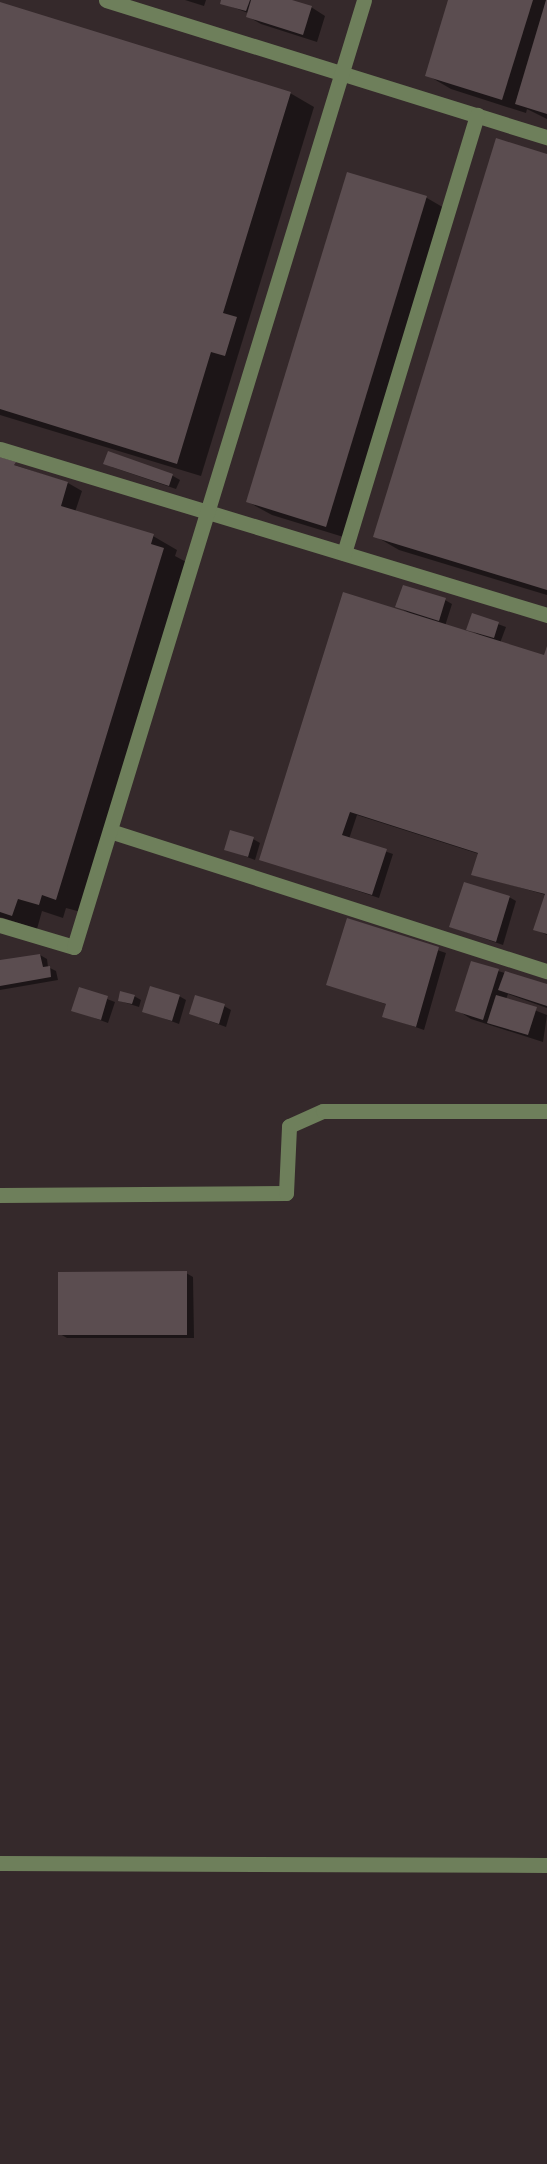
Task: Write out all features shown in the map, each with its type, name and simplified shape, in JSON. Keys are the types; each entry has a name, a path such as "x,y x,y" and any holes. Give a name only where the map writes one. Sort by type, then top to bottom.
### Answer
{"street":[{"path":"106,0 547,136"},
{"path":"0,925 74,947 364,0"},
{"path":"344,554 477,115"},
{"path":"0,449 547,615"},
{"path":"110,831 547,971"},
{"path":"0,1195 286,1192 289,1126 323,1111 547,1111"},
{"path":"0,1863 547,1865"}],"building":[{"path":"221,0 250,0 246,11 220,4"},
{"path":"251,0 292,0 312,6 303,35 246,17"},
{"path":"448,0 533,0 502,100 425,76"},
{"path":"547,0 547,114 515,104"},
{"path":"0,2 291,92 223,313 237,317 225,356 211,352 177,464 0,409"},
{"path":"496,138 547,154 547,590 373,537"},
{"path":"347,172 427,196 326,527 246,502"},
{"path":"108,451 173,474 169,486 103,464"},
{"path":"0,457 16,462 14,465 68,482 61,506 154,534 151,544 164,548 56,900 42,895 39,905 18,899 12,916 0,912"},
{"path":"403,585 446,598 439,621 395,607"},
{"path":"343,592 544,655 547,646 547,934 533,930 545,894 471,875 478,853 350,812 342,835 387,849 372,895 259,860"},
{"path":"472,613 499,622 494,638 466,630"},
{"path":"230,830 254,837 248,857 224,850"},
{"path":"464,882 510,896 496,942 449,927"},
{"path":"347,918 439,947 416,1027 382,1017 386,1004 326,985"},
{"path":"40,954 43,967 50,966 51,977 0,986 0,960"},
{"path":"471,961 499,969 483,1020 455,1011"},
{"path":"505,971 547,984 547,1006 498,990"},
{"path":"150,986 180,995 172,1021 142,1012"},
{"path":"79,987 108,996 101,1020 71,1011"},
{"path":"120,991 135,995 132,1004 118,1001"},
{"path":"195,995 225,1004 219,1024 189,1014"},
{"path":"496,995 537,1007 528,1035 487,1023"},
{"path":"187,1271 187,1335 58,1335 58,1272"}]}
